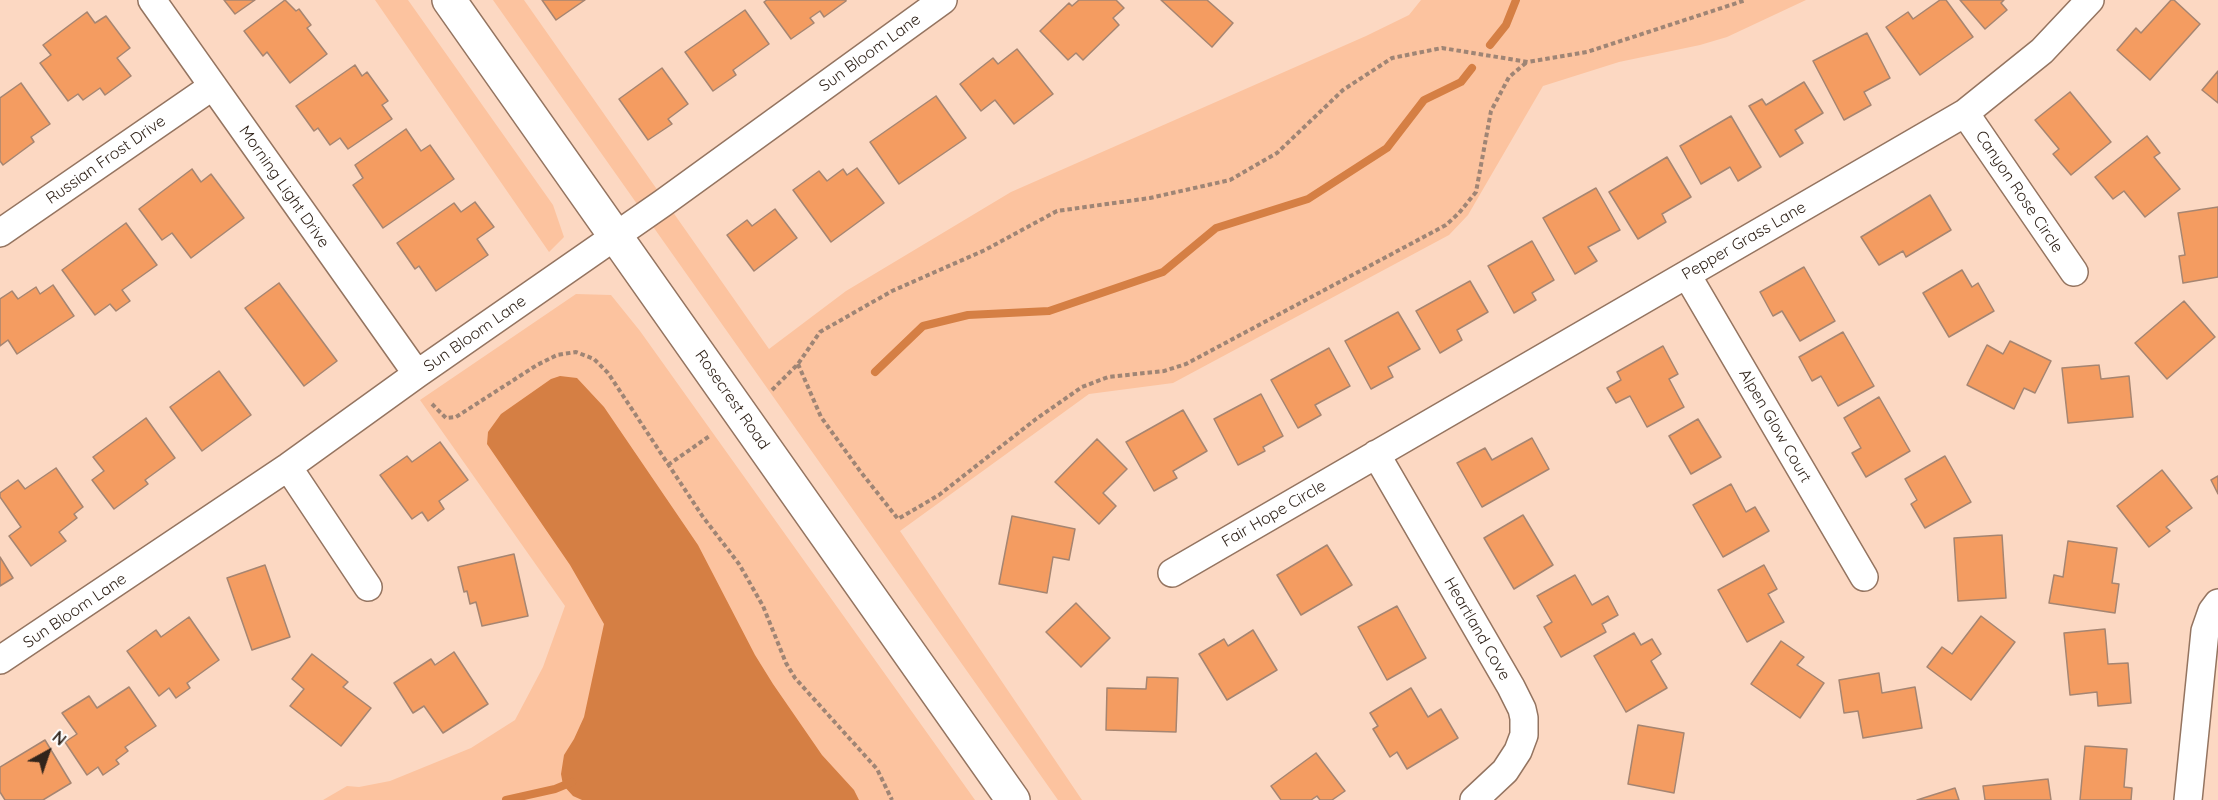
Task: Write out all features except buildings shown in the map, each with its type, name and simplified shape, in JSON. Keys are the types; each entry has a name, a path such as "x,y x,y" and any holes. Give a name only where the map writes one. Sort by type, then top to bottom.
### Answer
{"main road":[{"name":"Rosecrest Road","path":"449,0 1013,800"}],"street":[{"name":"Morning Light Drive","path":"152,0 417,374"},
{"name":"Sun Bloom Lane","path":"0,660 288,467 616,236 943,0"},
{"name":"Pepper Grass Lane","path":"1376,454 1965,113 2042,51 2090,0"},
{"name":"Russian Frost Drive","path":"0,233 213,86"},
{"name":"Canyon Rose Circle","path":"1965,113 2074,272"},
{"name":"Alpen Glow Court","path":"1687,275 1864,577"},
{"name":"Fair Hope Circle","path":"1172,573 1376,454"},
{"name":"Heartland Cove","path":"1376,454 1511,687 1524,717 1524,735 1514,759 1505,771 1474,800"},
{"path":"288,467 368,588"},
{"path":"2188,800 2205,631 2218,603"}],"path":[{"path":"772,390 798,364 820,332 892,291 985,250 1057,211 1150,198 1230,180 1276,153 1344,90 1392,57 1442,48 1528,62 1587,52 1746,0"},
{"path":"798,364 821,417 898,519 939,495 1036,419 1082,387 1108,377 1164,371 1186,364 1446,225 1476,192 1491,111 1509,77 1528,62"},
{"path":"432,404 446,418 456,417 547,359 567,352 585,354 594,359 608,373 668,465 743,571 763,606 786,663 795,678 877,769 892,800"},
{"path":"668,465 711,435"}],"shaded area":[{"path":"375,0 408,0 553,205 564,237 549,252"},
{"path":"493,0 524,0 769,349 846,291 1011,192 1366,36 1409,15 1421,0 1806,0 1727,37 1619,62 1543,86 1468,215 1449,235 1173,383 1089,394 900,531 1082,800 1058,800"},
{"path":"576,294 611,295 640,331 975,800 323,800 347,786 359,787 390,781 471,748 515,720 543,667 565,606 420,400"},
{"path":"560,376 577,378 604,407 698,545 755,655 773,684 822,755 854,790 859,800 582,800 573,796 563,785 561,774 564,755 584,717 604,624 570,565 487,444 488,432 501,414 551,379"}],"waterway":[{"path":"1490,45 1506,25 1516,0"},
{"path":"875,372 923,326 968,315 1049,311 1163,272 1216,228 1308,199 1387,148 1424,100 1461,82 1472,68"},
{"path":"506,800 555,789 572,782"}]}
